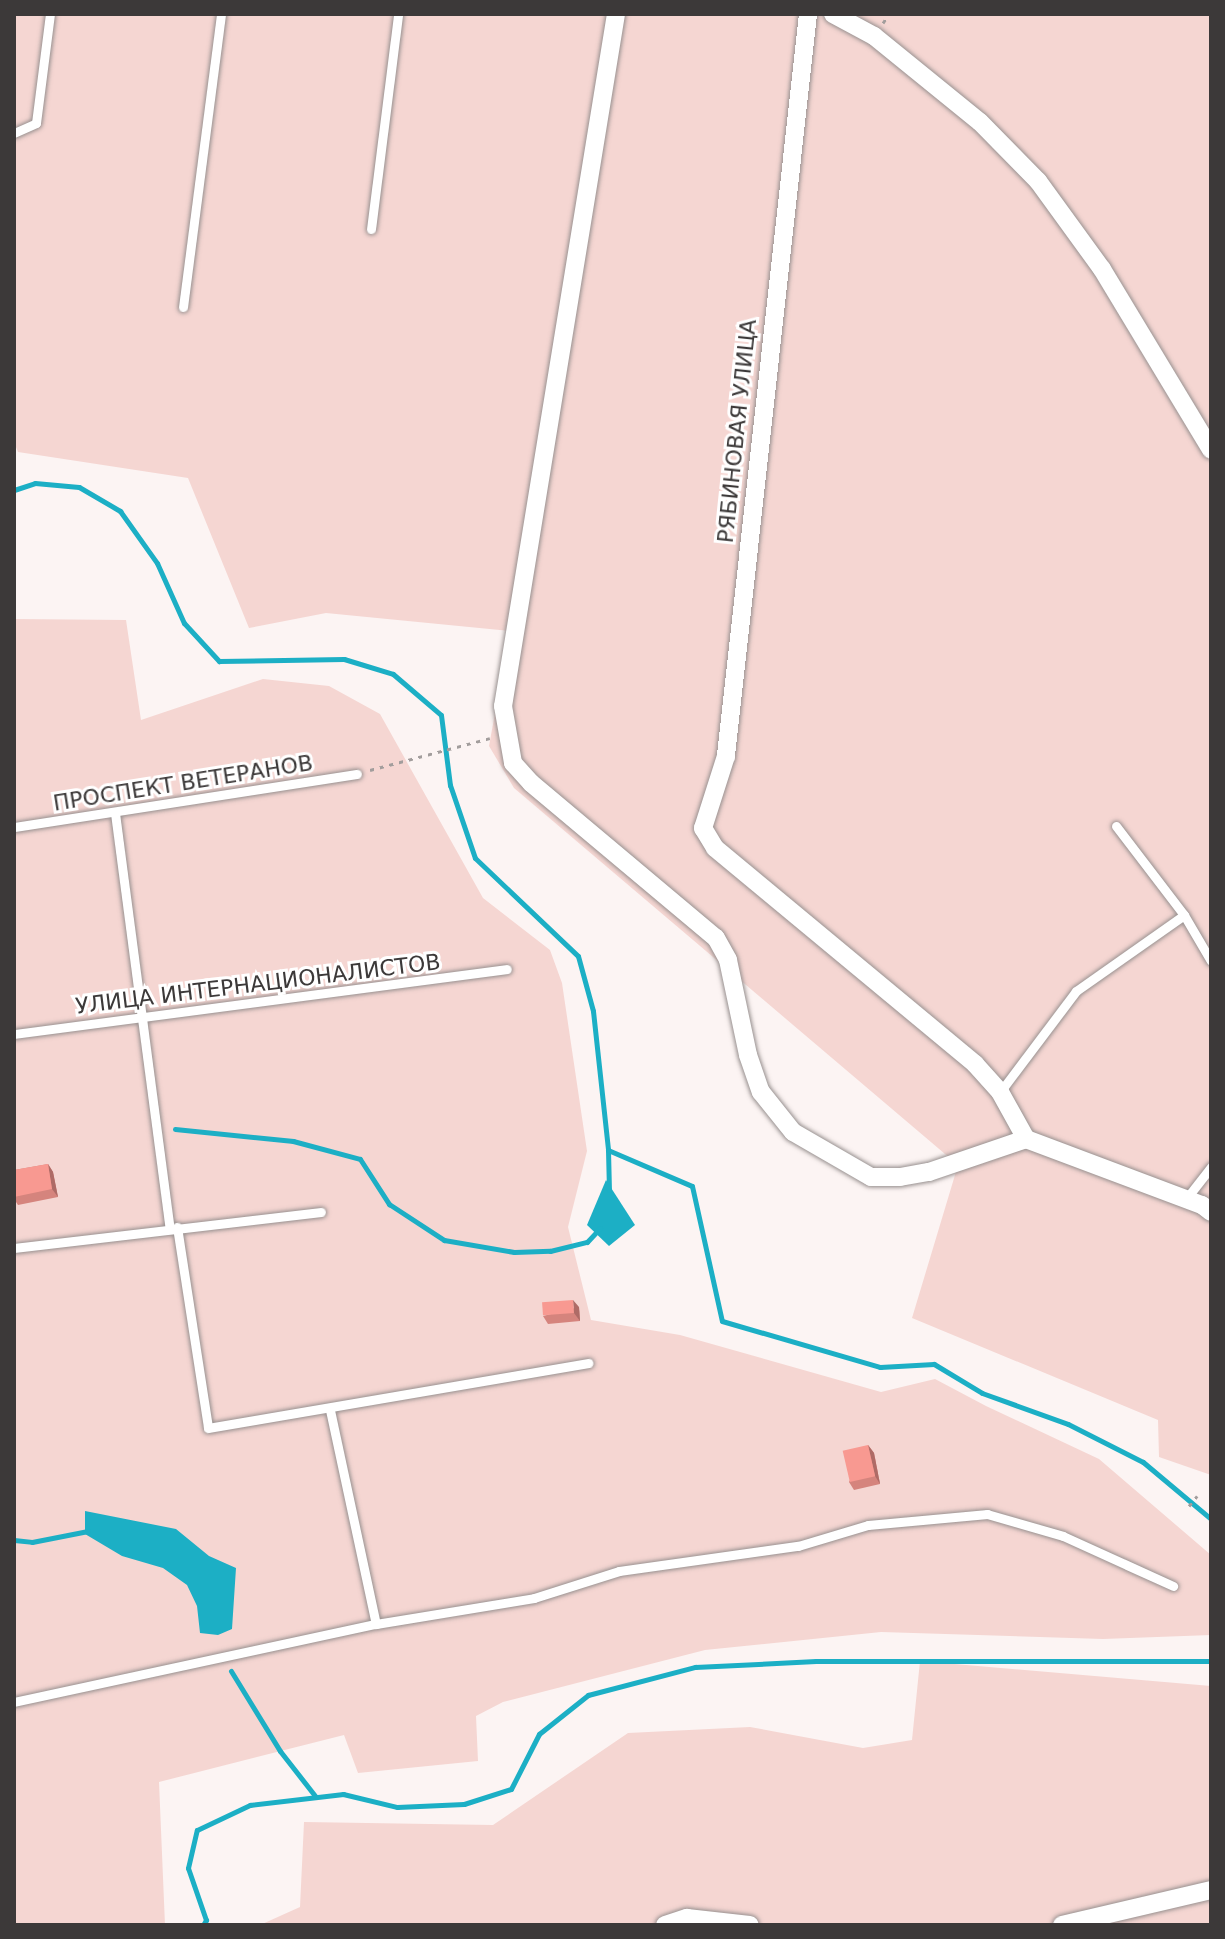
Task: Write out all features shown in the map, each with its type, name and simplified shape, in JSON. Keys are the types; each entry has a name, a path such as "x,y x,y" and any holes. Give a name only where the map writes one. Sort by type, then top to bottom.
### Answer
{"street":[{"path":"616,14 503,706 513,763 531,783 716,938 728,960 748,1055 761,1092 793,1132 871,1177 900,1177 929,1172 968,1162 1026,1139"},
{"name":"РЯБИНОВАЯ УЛИЦА","path":"808,14 726,756 703,828 715,848 975,1064 1000,1092"},
{"path":"833,14 886,45 980,122 1038,181 1102,269 1211,450"},
{"path":"1000,1092 1026,1139 1186,1199 1211,1212"},
{"path":"1062,1925 1211,1890"},
{"path":"665,1925 687,1918 750,1925"}],"lane":[{"path":"14,133 36,123 50,14"},
{"path":"183,307 221,14"},
{"path":"371,229 398,14"},
{"name":"ПРОСПЕКТ ВЕТЕРАНОВ","path":"14,827 357,774"},
{"path":"115,813 142,1017 208,1428 330,1410 588,1363"},
{"path":"1116,826 1184,915 1211,961"},
{"path":"1000,1092 1076,991 1184,915"},
{"name":"УЛИЦА ИНТЕРНАЦИОНАЛИСТОВ","path":"14,1034 507,969"},
{"path":"1186,1199 1211,1167"},
{"path":"14,1248 321,1212"},
{"path":"330,1410 376,1624"},
{"path":"14,1702 376,1624 534,1598 619,1571 798,1546 868,1525 987,1514 1063,1536 1173,1586"}],"path":[{"path":"357,774 440,749 506,734"},
{"path":"1189,1506 1197,1496"}],"shaded area":[{"path":"14,14 1211,14 1211,1475 1159,1457 1158,1420 912,1318 958,1165 514,788 489,746 510,631 326,613 249,628 188,478 18,452 14,442"},
{"path":"14,619 126,620 141,720 263,679 329,686 380,714 483,898 550,950 562,983 587,1151 568,1227 591,1320 680,1335 881,1392 935,1379 1099,1459 1211,1555 1211,1635 1103,1639 881,1632 705,1650 503,1702 476,1716 478,1761 358,1773 344,1735 159,1782 165,1925 14,1925"},
{"path":"920,1661 1211,1686 1211,1925 260,1925 300,1907 304,1822 493,1825 628,1733 750,1727 863,1748 912,1740"}],"water":[{"path":"606,1180 635,1225 609,1246 587,1225"},
{"path":"85,1511 176,1529 209,1556 236,1568 232,1629 218,1635 200,1633 197,1606 187,1585 163,1568 122,1556 85,1534"}],"building":[{"path":"48,1164 52,1189 14,1197 14,1170"},
{"path":"573,1300 574,1313 543,1315 542,1302"},
{"path":"868,1445 875,1476 850,1482 843,1451"}],"waterway":[{"path":"14,490 35,483 79,487 120,511 157,563 184,623 219,661 344,659 393,674 441,715 450,785 475,858 578,956 593,1011 608,1150 692,1186 722,1321 880,1367 934,1364 982,1393 1068,1424 1143,1462 1211,1519"},
{"path":"175,1129 293,1141 360,1159 389,1204 444,1240 514,1252 550,1251 587,1242 600,1228"},
{"path":"608,1150 609,1190"},
{"path":"14,1540 32,1542 88,1531"},
{"path":"203,1925 206,1920 188,1868 197,1830 250,1805 343,1794 397,1807 464,1804 511,1789 539,1734 588,1695 695,1667 816,1661 1211,1661"},
{"path":"231,1671 280,1751 316,1797"}]}
